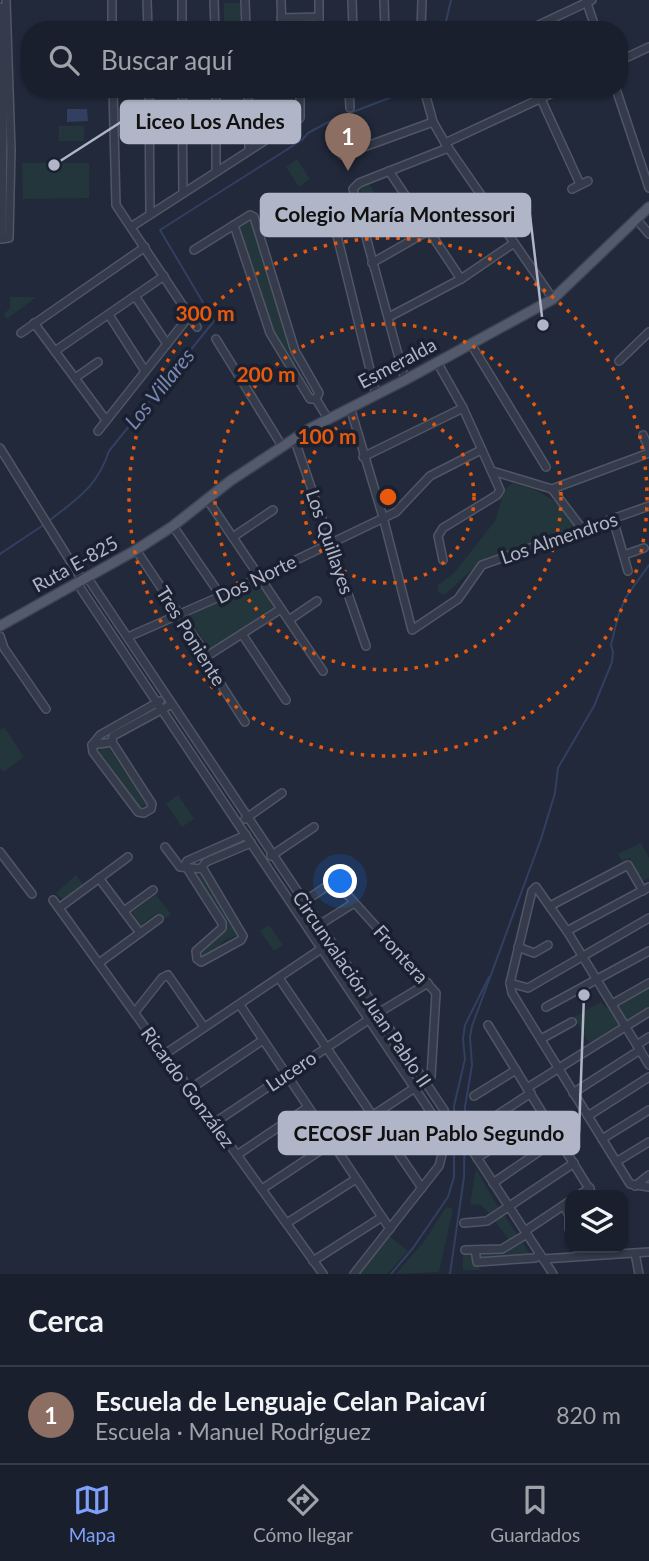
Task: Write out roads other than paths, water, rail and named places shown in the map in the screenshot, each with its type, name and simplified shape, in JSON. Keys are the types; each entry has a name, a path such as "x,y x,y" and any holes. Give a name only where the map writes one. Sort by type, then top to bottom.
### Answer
{"main road":[{"name":"Esmeralda","path":"153,540 294,438 553,299 649,207"},
{"name":"Ruta E-825","path":"0,626 153,540"}],"street":[{"path":"3,33 6,0"},
{"path":"112,0 112,21"},
{"path":"147,0 148,21"},
{"path":"182,0 182,21"},
{"path":"214,0 215,21"},
{"path":"245,0 246,21"},
{"path":"281,0 281,19 319,17"},
{"path":"319,0 319,21"},
{"path":"352,0 353,21"},
{"path":"384,0 385,21"},
{"path":"421,21 422,0"},
{"path":"547,21 588,1 594,21"},
{"path":"0,7 5,150 3,239"},
{"path":"628,57 649,47"},
{"path":"113,98 116,205 197,327"},
{"path":"149,98 149,214"},
{"path":"182,98 183,192"},
{"path":"216,98 216,171"},
{"path":"248,98 249,149"},
{"path":"131,227 300,118 300,98"},
{"path":"349,98 350,108"},
{"path":"426,98 433,122 447,145 553,299"},
{"path":"619,98 649,188"},
{"path":"405,380 353,189 359,183 447,145 541,99 584,183 572,189"},
{"path":"342,155 433,122"},
{"path":"389,171 461,279"},
{"path":"329,203 376,394"},
{"path":"194,250 250,215 254,217 300,363 319,393 316,399"},
{"path":"637,220 649,234"},
{"path":"234,225 270,333 310,398 316,399 328,419"},
{"path":"372,263 428,231"},
{"path":"389,317 461,279 514,243"},
{"path":"21,332 145,247"},
{"path":"55,351 164,276"},
{"path":"135,296 167,344"},
{"path":"109,315 145,371"},
{"path":"98,430 190,315"},
{"path":"34,323 106,420"},
{"path":"619,361 649,332"},
{"path":"216,339 282,446"},
{"path":"471,344 546,467"},
{"path":"75,378 98,362"},
{"path":"437,362 463,408 499,492 443,527 438,536 443,560"},
{"path":"291,368 300,363"},
{"path":"350,407 383,517"},
{"path":"363,457 463,408"},
{"path":"552,489 649,451 643,435"},
{"name":"Los Quillayes","path":"294,438 366,646"},
{"path":"0,448 82,580"},
{"name":"Dos Norte","path":"128,638 399,511 430,476 481,450"},
{"path":"492,471 552,489 583,530"},
{"path":"207,499 323,671"},
{"name":"Los Almendros","path":"383,517 412,630 458,599 482,565 649,506"},
{"path":"233,537 273,510"},
{"path":"613,519 628,571"},
{"path":"173,526 221,596"},
{"path":"624,555 644,548"},
{"name":"Tres Poniente","path":"136,550 180,614 201,647 204,658 246,722"},
{"name":"Circunvalación Juan Pablo II","path":"82,580 128,638 378,1013 445,1133"},
{"name":"Circunvalación Juan Pablo II","path":"82,580 160,707 369,1020 419,1085 444,1110 445,1133"},
{"path":"289,620 317,601"},
{"path":"204,658 281,608"},
{"path":"242,634 286,700"},
{"path":"0,636 5,648 46,709"},
{"path":"160,707 100,735 92,745 93,752 138,812 144,813 151,809 152,804 112,742 113,736 160,707 169,701"},
{"path":"92,745 112,742"},
{"path":"239,824 282,793"},
{"path":"263,860 314,827"},
{"path":"202,869 243,938 201,962 197,959 196,951 222,928 222,923 186,869 187,861 249,839"},
{"path":"202,869 206,862 249,839"},
{"path":"166,847 180,867 202,869"},
{"path":"0,852 32,894"},
{"path":"59,908 128,857"},
{"path":"551,906 628,865 646,889 567,931"},
{"path":"100,878 140,933"},
{"name":"Frontera","path":"303,902 335,881 436,993 431,1077 419,1085"},
{"path":"649,1065 567,931 536,887 532,891 518,947 510,983 512,993 631,1184 649,1187"},
{"path":"124,911 153,890"},
{"name":"Ricardo González","path":"53,900 323,1274"},
{"path":"309,931 354,902"},
{"path":"510,983 528,988 649,918"},
{"path":"99,963 159,919"},
{"path":"518,947 534,953 548,945"},
{"path":"165,1054 321,949"},
{"path":"546,1007 649,951"},
{"path":"135,1012 162,978 169,976 204,1027"},
{"path":"279,978 422,1188"},
{"path":"378,1013 428,983"},
{"path":"612,1004 649,983"},
{"path":"240,1005 390,1229"},
{"path":"485,1122 558,1068 649,1012"},
{"name":"Lucero","path":"214,1123 369,1020"},
{"path":"541,1039 572,1021"},
{"path":"488,1026 591,1190"},
{"path":"573,1093 638,1048 649,1037"},
{"path":"190,1089 264,1040"},
{"path":"474,1096 516,1070"},
{"path":"588,1116 649,1077"},
{"path":"262,1189 419,1085"},
{"path":"237,1155 307,1108"},
{"path":"602,1139 649,1110"},
{"path":"477,1158 544,1115"},
{"path":"354,1274 439,1166 445,1133"},
{"path":"494,1183 559,1138"},
{"path":"616,1162 649,1142"},
{"path":"472,1150 553,1274"},
{"path":"464,1223 487,1221 574,1163"},
{"path":"635,1186 649,1175"},
{"path":"287,1223 356,1179"},
{"path":"465,1250 502,1249 565,1205"},
{"path":"313,1261 382,1217"},
{"path":"475,1250 477,1262 585,1253"},
{"path":"628,1253 649,1252"},
{"path":"635,1253 639,1274"}],"water":[{"path":"67,109 87,109 88,121 67,122"}],"waterway":[{"path":"446,21 451,0"},
{"name":"Los Villares","path":"50,520 92,483 109,451 214,321 160,230 302,140 308,133 334,119 389,98"},
{"name":"Los Villares","path":"0,554 45,524"},
{"path":"450,1274 464,1177 465,1107 472,1065 472,1026 541,839 555,793 558,768 594,706 612,662 611,645 626,597 649,565"},
{"path":"391,1274 413,1248 448,1197 454,1177 454,1106 465,1059 465,1025 489,977"}],"place":[{"name":"Liceo Los Andes","path":"54,165"},
{"name":"Escuela de Lenguaje Celan Paicaví","path":"348,171"},
{"name":"Colegio María Montessori","path":"543,325"},
{"name":"CECOSF Juan Pablo Segundo","path":"584,995"}]}
